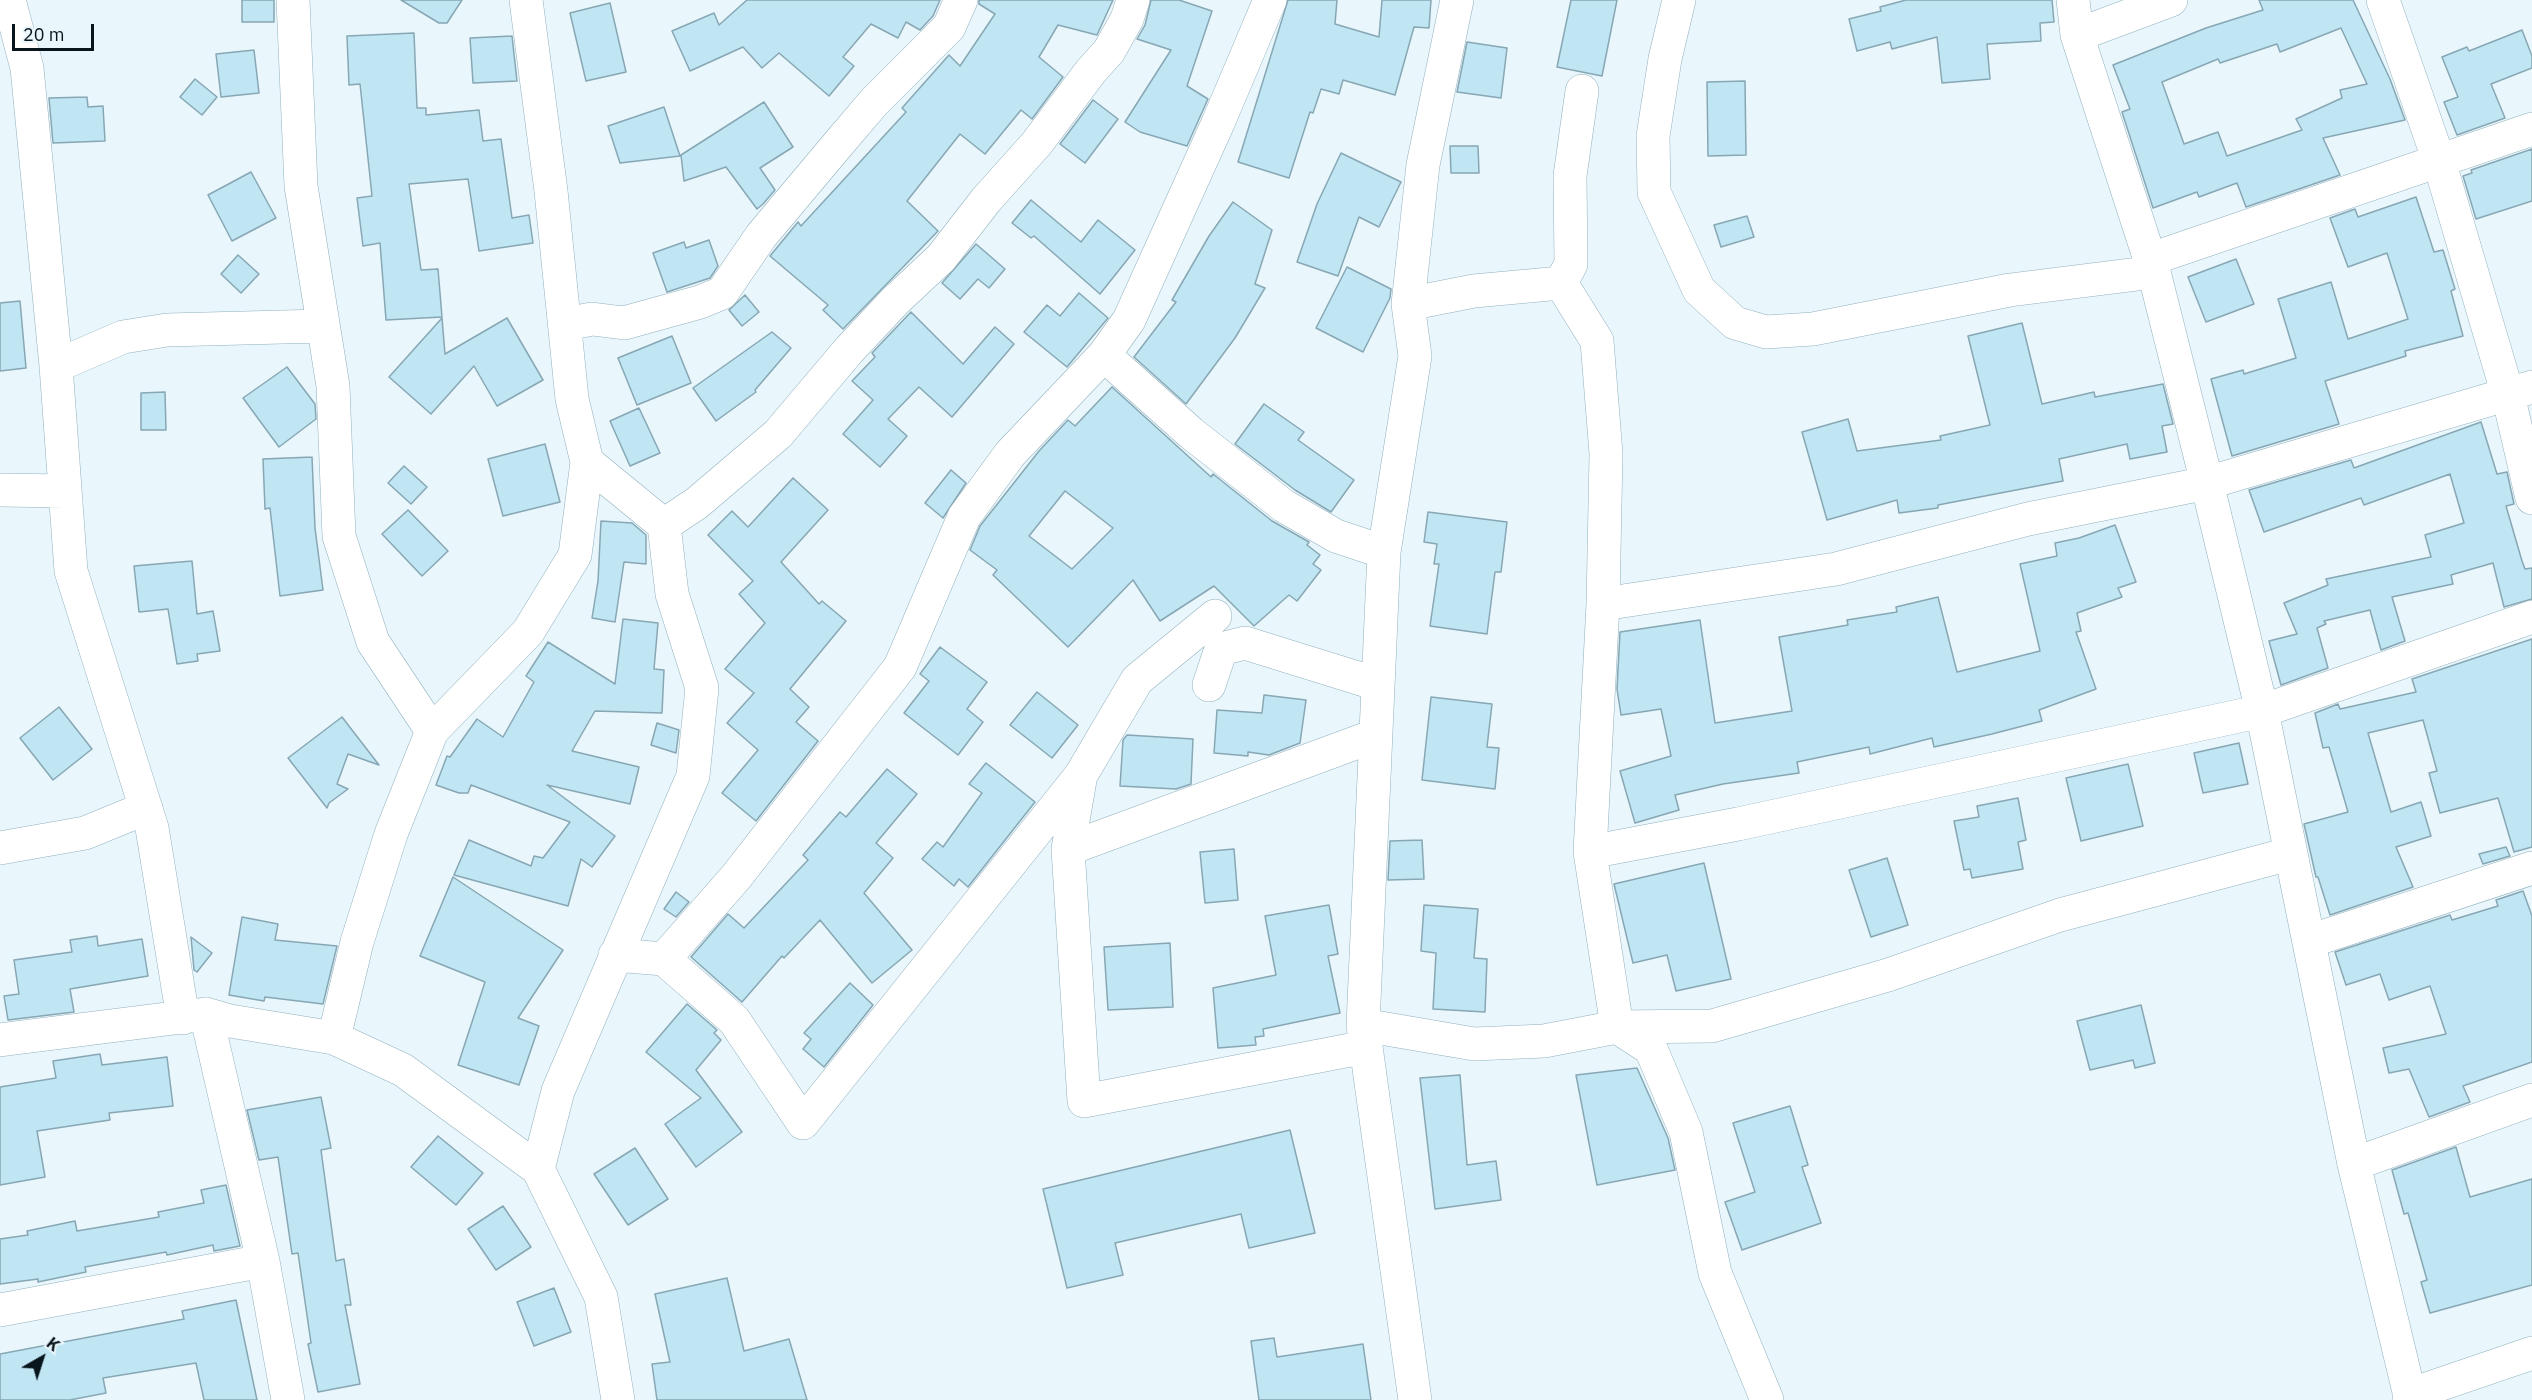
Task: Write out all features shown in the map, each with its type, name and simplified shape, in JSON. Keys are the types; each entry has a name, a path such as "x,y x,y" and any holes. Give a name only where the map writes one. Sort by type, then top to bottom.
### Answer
{"street":[{"path":"9,0 27,68 56,366 71,571 152,828 194,1016 263,1261 288,1400"},
{"path":"292,0 301,186 321,326 333,386 339,536 373,642 432,731"},
{"path":"334,1038 357,942 391,834 432,731 528,632 574,555 587,462 572,399 566,324 526,0"},
{"path":"566,324 592,319 624,323 700,302 722,293 761,236 880,95 949,27 961,0"},
{"path":"664,525 697,503 778,434 849,350 940,258 986,200 1037,143 1091,71 1109,51 1133,0"},
{"path":"664,959 736,877 900,667 964,517 1010,454 1104,355 1129,320 1214,132 1270,0"},
{"path":"1415,1400 1364,1036 1374,736 1384,552 1415,356 1408,303 1423,165 1457,0"},
{"path":"1679,0 1665,59 1653,136 1654,192 1699,290 1735,323 1766,332 1813,329 2152,265 2532,129"},
{"path":"2073,0 2077,35 2152,265 2262,711 2289,854 2310,941 2354,1164 2410,1398 2532,1353"},
{"path":"2077,35 2171,0"},
{"path":"2383,0 2520,391 2532,498"},
{"path":"1562,283 1571,264 1570,176 1582,91"},
{"path":"1408,303 1474,291 1562,283"},
{"path":"1562,283 1597,340 1606,454 1603,604 1590,852 1617,1027 1651,1049 1686,1132 1716,1274 1767,1400"},
{"path":"56,366 123,337 167,330 321,326"},
{"path":"1104,355 1191,433 1284,506 1336,536 1384,552"},
{"path":"1603,604 1836,569 2028,519 2207,483 2520,391"},
{"path":"538,1169 558,1091 693,776 702,687 672,594 664,525 587,462"},
{"path":"0,490 65,491"},
{"path":"615,955 664,959 734,1020 803,1124 1081,775 1137,680 1215,616"},
{"path":"1590,852 1772,817 2262,711 2532,617"},
{"path":"1209,686 1221,649 1245,642 1377,684"},
{"path":"1068,849 1374,736"},
{"path":"1081,775 1068,849 1084,1101 1364,1036 1474,1044 1544,1041 1617,1027 1712,1026 1888,975 2060,915 2289,854"},
{"path":"0,848 85,833 146,808"},
{"path":"2310,941 2532,868"},
{"path":"0,1040 194,1016 334,1038 403,1070 538,1169 601,1297 618,1400"},
{"path":"2354,1164 2532,1100"},
{"path":"0,1310 263,1261"}],"building":[{"path":"242,0 274,0 274,22 242,22"},
{"path":"401,0 462,0 447,23 439,23"},
{"path":"747,0 940,0 933,16 920,30 906,22 898,38 871,24 843,57 854,66 829,96 779,53 762,68 743,47 690,71 672,31 714,13 719,25"},
{"path":"979,0 1113,0 1097,35 1058,25 1039,57 1063,77 1032,119 1021,110 985,154 960,134 907,201 938,231 843,329 823,310 828,305 770,256 798,222 801,226 906,112 902,108 949,55 960,66 995,14 979,4"},
{"path":"1151,0 1179,0 1212,11 1187,86 1208,99 1187,146 1140,132 1125,122 1171,50 1137,39 1145,25"},
{"path":"1288,0 1337,0 1335,24 1379,37 1382,0 1431,0 1429,28 1414,27 1395,95 1343,80 1339,94 1321,89 1313,113 1310,112 1289,178 1238,162"},
{"path":"1571,0 1617,0 1602,76 1557,67"},
{"path":"1906,0 2052,0 2054,22 2040,23 2041,41 1987,44 1990,79 1942,83 1937,37 1892,49 1890,42 1857,51 1849,19 1881,11 1880,7"},
{"path":"2259,0 2353,0 2390,79 2405,120 2323,138 2340,175 2246,207 2237,183 2199,197 2197,192 2153,208 2122,112 2130,109 2113,65 2206,28 2263,10","holes":["2341,28 2367,84 2340,90 2342,98 2296,119 2302,130 2227,156 2218,132 2184,144 2162,82 2218,59 2220,63 2277,44 2280,52"]},
{"path":"610,3 626,72 586,81 570,13"},
{"path":"2522,30 2532,56 2532,68 2491,84 2505,118 2457,135 2444,102 2458,97 2442,57 2467,47 2469,51"},
{"path":"414,33 417,108 426,108 426,115 479,110 483,141 501,139 512,218 529,215 533,243 479,251 468,179 409,184 421,270 438,269 442,317 386,320 380,243 363,246 357,198 372,196 360,84 349,85 347,36"},
{"path":"512,36 517,81 473,83 470,38"},
{"path":"1467,42 1507,48 1501,98 1457,92"},
{"path":"254,50 259,93 221,97 216,54"},
{"path":"195,79 217,97 202,115 180,97"},
{"path":"1745,81 1746,155 1708,156 1707,82"},
{"path":"87,97 88,107 103,106 105,141 53,143 49,98"},
{"path":"1093,100 1118,119 1085,163 1060,144"},
{"path":"764,102 793,147 760,168 775,190 763,204 757,209 726,167 684,181 681,155"},
{"path":"664,107 680,156 620,163 608,126"},
{"path":"1450,146 1478,146 1479,173 1451,173"},
{"path":"2532,149 2532,201 2476,219 2463,176 2472,173 2471,170"},
{"path":"1341,153 1401,182 1379,227 1359,217 1338,276 1297,262 1317,204"},
{"path":"251,172 276,218 232,241 208,195"},
{"path":"2416,197 2434,252 2443,250 2455,289 2451,291 2463,336 2405,351 2406,356 2325,381 2339,424 2232,456 2211,379 2243,370 2244,374 2296,358 2278,299 2331,282 2348,339 2408,319 2387,253 2348,267 2330,218 2355,209 2358,217"},
{"path":"1031,200 1081,242 1098,220 1135,250 1100,294 1034,236 1031,238 1012,223"},
{"path":"1233,202 1272,230 1255,284 1265,288 1235,338 1186,404 1134,357 1176,302 1172,300 1209,236"},
{"path":"1747,216 1754,237 1721,247 1714,225"},
{"path":"709,240 718,266 710,278 667,292 653,253 684,242 686,248"},
{"path":"976,244 1005,269 989,288 978,279 960,299 942,283"},
{"path":"238,255 259,274 241,293 221,274"},
{"path":"2236,259 2254,304 2206,322 2188,277"},
{"path":"1347,267 1391,289 1390,298 1363,352 1316,328"},
{"path":"1079,293 1108,318 1067,367 1024,332 1047,305 1060,316"},
{"path":"745,295 759,312 742,326 729,310"},
{"path":"20,301 26,368 0,371 0,303"},
{"path":"911,312 963,364 995,327 1014,344 952,417 919,387 888,419 907,436 880,467 843,434 873,400 852,381 875,357 872,353"},
{"path":"442,318 445,354 507,318 543,380 497,406 474,366 431,414 389,377"},
{"path":"2022,323 2042,404 2094,392 2095,397 2163,384 2173,424 2162,426 2167,452 2130,459 2127,444 2059,459 2063,481 1938,505 1938,508 1899,513 1897,500 1827,520 1802,432 1848,419 1857,451 1941,440 1940,436 1990,425 1968,336"},
{"path":"772,332 791,348 755,390 756,392 716,421 693,388"},
{"path":"672,336 691,383 637,405 618,358"},
{"path":"287,367 315,404 316,419 279,447 243,398"},
{"path":"1112,387 1211,477 1213,474 1272,521 1309,542 1307,545 1320,555 1313,564 1321,570 1297,601 1289,595 1254,626 1214,586 1160,621 1133,580 1068,647 993,575 997,570 970,550 980,526 1039,451 1068,420 1075,426","holes":["1065,491 1113,528 1072,569 1029,536"]},
{"path":"165,392 166,430 141,430 141,393"},
{"path":"1264,404 1304,432 1298,440 1354,480 1331,512 1295,490 1235,444"},
{"path":"639,408 660,453 630,466 610,421"},
{"path":"2481,422 2497,474 2507,472 2514,504 2506,506 2525,569 2532,568 2532,599 2504,607 2493,563 2451,575 2453,584 2392,597 2405,641 2381,650 2370,610 2324,621 2326,624 2317,628 2328,668 2281,685 2269,641 2297,634 2284,603 2328,585 2326,579 2431,557 2425,535 2464,523 2450,474 2364,505 2361,498 2264,532 2249,490 2351,460 2354,468"},
{"path":"545,444 560,502 503,516 488,459"},
{"path":"312,457 315,528 323,590 280,596 270,508 265,509 263,459"},
{"path":"404,466 427,487 411,504 388,483"},
{"path":"951,470 966,483 943,518 925,503"},
{"path":"793,478 828,510 781,562 819,604 822,601 846,621 790,689 809,707 796,722 818,741 756,821 722,793 758,750 727,723 754,693 725,669 765,623 739,594 753,581 708,535 732,511 748,527"},
{"path":"408,510 448,551 422,576 382,534"},
{"path":"1428,512 1507,522 1501,572 1495,572 1487,634 1430,626 1439,564 1434,564 1437,544 1424,542"},
{"path":"601,521 632,523 646,535 646,564 624,562 615,622 592,618 598,581"},
{"path":"2115,525 2136,582 2118,588 2122,597 2077,613 2081,631 2076,632 2096,689 2039,710 2042,721 1992,734 1934,747 1932,738 1870,754 1869,747 1797,762 1799,773 1723,784 1675,795 1679,810 1635,823 1620,771 1671,756 1661,709 1621,715 1617,689 1620,632 1700,620 1715,723 1792,711 1779,637 1848,625 1847,620 1897,612 1896,607 1938,597 1957,672 2040,651 2020,564 2057,556 2055,543 2079,538"},
{"path":"192,561 197,614 213,611 220,651 197,654 198,661 177,664 168,609 139,612 134,566"},
{"path":"623,619 658,623 654,669 664,670 662,713 595,711 572,751 639,767 630,804 547,785 615,836 592,867 581,859 568,906 454,875 469,840 531,866 534,856 543,858 570,822 471,785 468,793 459,793 436,785 447,756 450,757 477,719 503,737 534,682 526,676 548,642 615,684"},
{"path":"2532,639 2532,847 2514,852 2498,798 2440,813 2429,773 2437,771 2423,720 2368,733 2391,812 2421,802 2431,836 2396,847 2413,887 2330,915 2318,877 2316,877 2304,824 2348,812 2329,747 2323,748 2315,713 2338,704 2340,709 2416,692 2412,679"},
{"path":"940,647 987,682 967,709 983,722 958,755 904,713 929,681 920,674"},
{"path":"1037,692 1078,725 1052,758 1010,725"},
{"path":"1264,695 1306,700 1300,743 1269,755 1248,752 1248,756 1214,753 1217,710 1262,713"},
{"path":"1431,697 1492,704 1487,747 1499,748 1495,789 1422,780"},
{"path":"59,707 92,749 53,780 20,738"},
{"path":"342,717 379,765 348,754 337,784 348,789 329,803 327,808 288,758"},
{"path":"657,723 679,730 676,753 651,745"},
{"path":"1127,735 1193,739 1191,784 1176,789 1120,786 1123,740"},
{"path":"2239,743 2248,784 2203,793 2194,753"},
{"path":"986,763 1035,802 968,887 959,879 954,886 922,859 937,842 943,847 982,793 969,784"},
{"path":"2128,764 2143,826 2081,841 2066,778"},
{"path":"887,769 917,794 876,843 893,858 864,893 912,950 872,983 820,920 784,958 782,956 742,1002 691,957 728,914 744,928 808,860 803,855 840,812 846,817"},
{"path":"2018,798 2026,840 2018,842 2023,869 1972,878 1970,869 1964,870 1954,821 1979,817 1977,806"},
{"path":"1422,840 1424,879 1388,880 1390,841"},
{"path":"2506,847 2510,856 2483,864 2479,854"},
{"path":"1234,849 1238,900 1205,903 1200,852"},
{"path":"1887,858 1908,925 1871,937 1849,870"},
{"path":"1704,863 1731,979 1676,991 1667,955 1633,963 1614,884"},
{"path":"453,877 563,950 518,1018 539,1026 519,1085 458,1065 485,982 420,956"},
{"path":"2523,891 2532,916 2532,1062 2463,1086 2470,1102 2429,1117 2409,1069 2389,1073 2383,1048 2446,1034 2430,986 2389,1000 2380,974 2346,985 2335,952 2450,915 2452,920 2498,906 2496,900"},
{"path":"676,892 689,902 676,917 664,909"},
{"path":"1329,905 1338,954 1328,956 1340,1013 1263,1029 1264,1036 1255,1037 1256,1045 1218,1048 1213,988 1276,975 1265,916"},
{"path":"1424,905 1478,909 1474,958 1487,959 1485,1012 1433,1009 1436,953 1421,951"},
{"path":"242,917 278,924 275,940 337,946 323,1004 265,997 264,1001 229,995"},
{"path":"97,936 98,946 142,939 148,976 70,989 74,1012 8,1020 4,996 19,994 14,960 72,952 70,940"},
{"path":"191,937 212,953 197,972 194,970"},
{"path":"1170,943 1173,1007 1108,1010 1104,947"},
{"path":"850,983 873,1005 824,1067 803,1049 811,1039 804,1033"},
{"path":"687,1004 717,1030 714,1033 721,1040 696,1070 742,1132 696,1167 665,1124 701,1098 646,1052"},
{"path":"2141,1005 2155,1063 2135,1068 2133,1060 2090,1070 2077,1021"},
{"path":"100,1054 102,1065 167,1057 173,1106 109,1113 110,1120 37,1131 45,1177 0,1185 0,1087 56,1078 53,1061"},
{"path":"1637,1068 1668,1138 1675,1170 1597,1185 1576,1075"},
{"path":"1460,1075 1467,1165 1496,1161 1501,1200 1435,1209 1420,1078"},
{"path":"321,1097 331,1148 321,1150 336,1261 344,1259 351,1305 345,1305 360,1384 318,1392 308,1344 311,1343 298,1253 292,1254 278,1157 259,1160 247,1110"},
{"path":"1790,1106 1808,1165 1802,1167 1821,1223 1742,1250 1725,1202 1755,1192 1733,1123"},
{"path":"1290,1130 1315,1233 1249,1248 1241,1214 1115,1243 1123,1275 1067,1288 1043,1189"},
{"path":"438,1136 483,1173 456,1205 411,1167"},
{"path":"2456,1147 2470,1197 2532,1179 2532,1285 2430,1313 2421,1282 2427,1280 2408,1213 2404,1214 2392,1170"},
{"path":"635,1148 668,1199 628,1225 594,1174"},
{"path":"226,1185 240,1246 214,1251 213,1245 167,1255 166,1252 85,1267 86,1272 38,1282 38,1279 0,1284 0,1239 28,1235 27,1231 75,1221 77,1231 159,1217 158,1212 204,1203 201,1190"},
{"path":"503,1206 531,1247 496,1270 468,1229"},
{"path":"727,1278 744,1351 789,1339 807,1400 657,1400 652,1364 670,1362 655,1294"},
{"path":"554,1288 571,1332 534,1346 517,1302"},
{"path":"236,1300 257,1400 204,1400 196,1363 103,1378 106,1393 70,1400 0,1400 0,1354 184,1319 182,1311"},
{"path":"1274,1338 1277,1357 1363,1344 1371,1400 1259,1400 1251,1341"}]}
